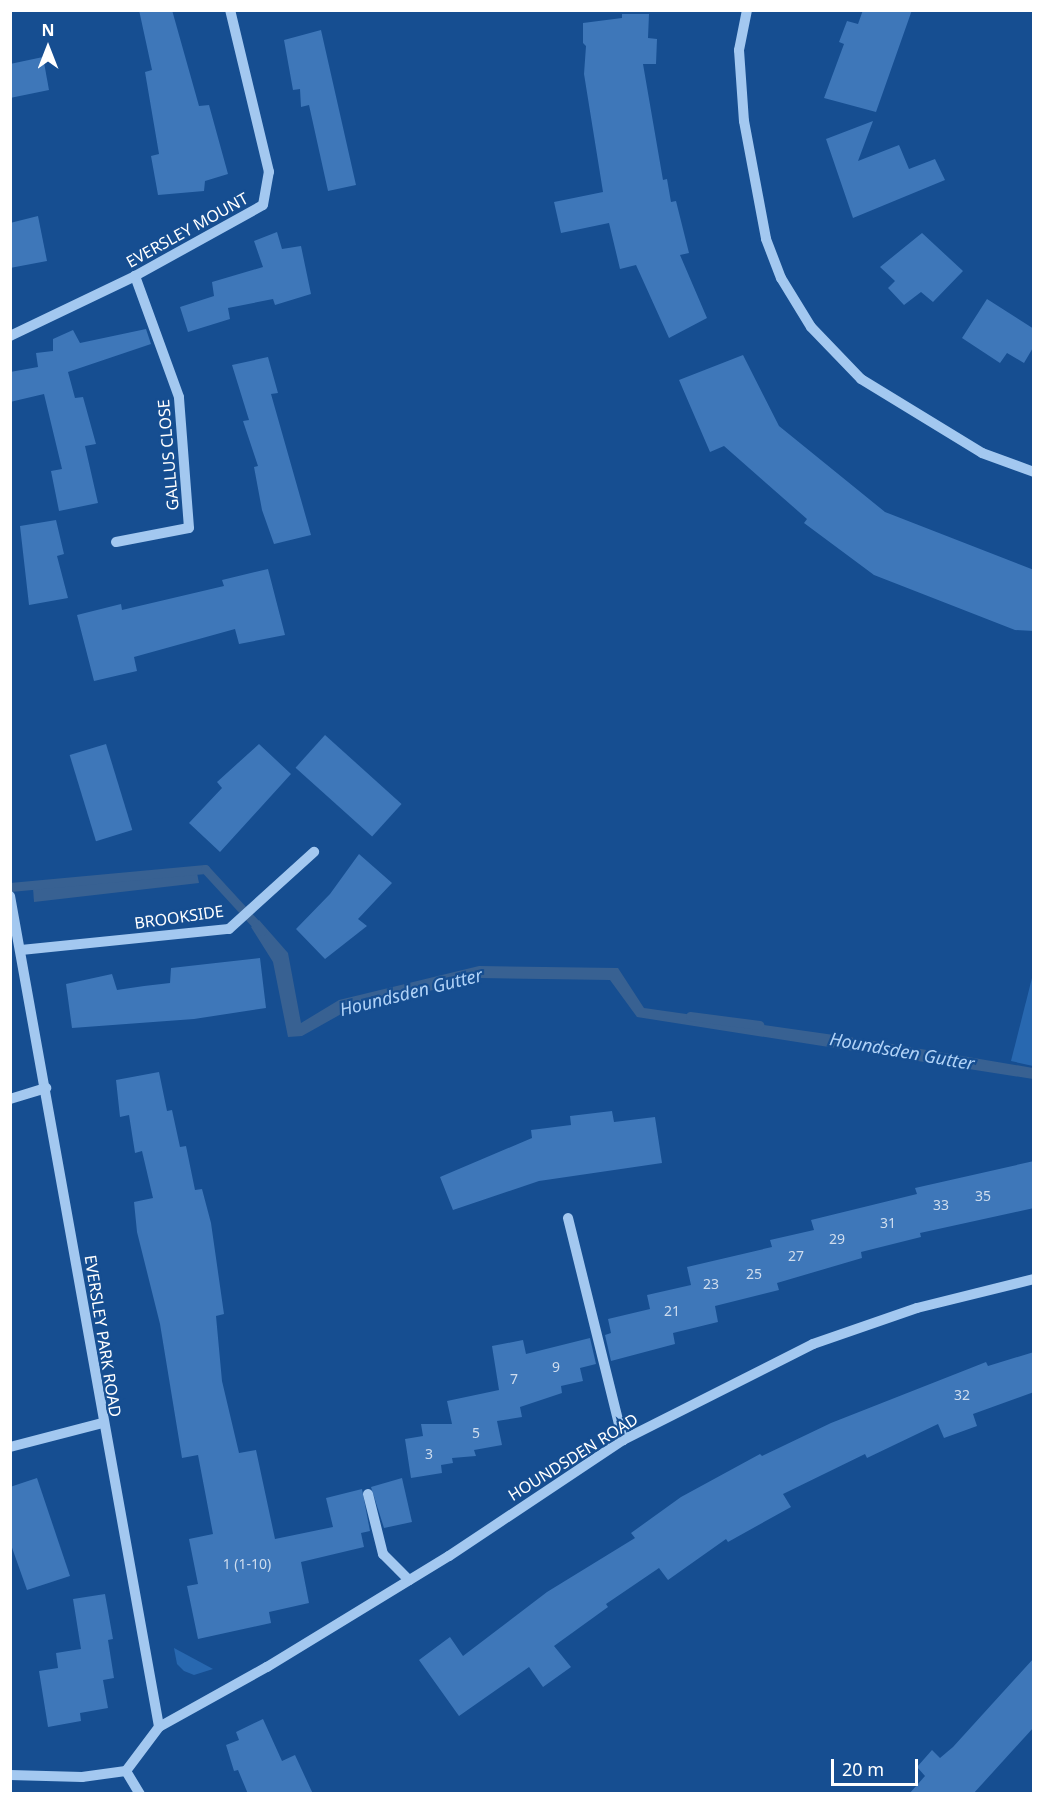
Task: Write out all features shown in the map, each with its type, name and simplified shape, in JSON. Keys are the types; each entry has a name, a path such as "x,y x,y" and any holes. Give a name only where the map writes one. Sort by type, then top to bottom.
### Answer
{"street":[{"name":"EVERSLEY MOUNT","path":"10,336 135,276 263,205 269,172 230,10"},
{"path":"747,10 739,50 744,121 766,239 793,298 811,327 861,379 982,453 1034,472"},
{"name":"GALLUS CLOSE","path":"116,542 189,528 179,397 135,276"},
{"name":"BROOKSIDE","path":"21,950 229,929 314,852"},
{"name":"EVERSLEY PARK ROAD","path":"10,896 46,1088 102,1423 159,1727"},
{"path":"10,1099 46,1088"},
{"path":"568,1218 623,1440"},
{"name":"HOUNDSDEN ROAD","path":"159,1727 267,1667 409,1580 623,1440 813,1344 917,1308 1034,1279"},
{"path":"10,1447 102,1423"},
{"path":"368,1494 383,1554 409,1580"},
{"path":"10,1776 82,1777 126,1771 159,1727"},
{"path":"126,1771 140,1794"}],"shaded area":[{"path":"1033,974 1034,1066 1011,1061"},
{"path":"174,1648 213,1669 194,1675 184,1671 177,1664"}],"water":[{"path":"197,873 199,883 34,902 33,888"},
{"path":"259,920 288,953 301,1023 339,1000 479,966 618,968 644,1008 862,1039 1033,1068 1033,1079 637,1017 610,980 480,978 343,1013 302,1036 288,1037 273,962 251,927"}],"building":[{"path":"139,10 172,10 199,106 209,105 228,174 205,181 204,191 158,195 151,156 159,154 145,72 152,70"},
{"path":"863,10 912,10 876,112 824,98 844,44 839,42 847,21 858,24"},
{"path":"622,14 649,14 648,38 657,39 656,64 643,64 663,180 667,179 671,202 676,201 689,253 680,255 707,318 669,338 636,265 620,269 609,223 561,233 554,202 603,192 584,74 586,46 583,43 583,23 622,18"},
{"path":"321,30 356,185 328,191 309,105 301,107 300,89 293,90 284,40"},
{"path":"43,57 49,90 10,98 10,64"},
{"path":"873,121 858,161 899,145 909,169 935,159 945,180 853,218 826,139"},
{"path":"38,216 47,261 10,268 10,223"},
{"path":"277,232 282,249 301,246 311,294 275,305 273,299 228,308 230,319 188,332 180,307 214,296 212,282 263,267 254,241"},
{"path":"922,233 963,271 933,302 921,292 904,305 888,288 895,281 880,267"},
{"path":"987,299 1034,329 1034,346 1024,363 1007,353 1000,363 962,338"},
{"path":"146,329 151,344 68,372 75,398 83,397 96,444 85,446 98,503 59,511 51,471 62,469 44,394 10,402 10,372 38,367 36,353 53,351 53,339 73,330 80,343"},
{"path":"743,355 779,426 885,512 1034,570 1034,631 1015,630 874,575 804,523 807,519 724,446 710,452 679,380"},
{"path":"268,357 278,393 271,394 311,535 274,544 262,510 254,467 258,466 243,421 249,420 232,365"},
{"path":"56,520 64,554 57,556 68,598 29,605 20,526"},
{"path":"268,569 285,635 239,644 235,629 134,657 137,671 94,681 77,615 121,604 122,610 224,586 222,580"},
{"path":"325,735 402,804 372,837 296,768"},
{"path":"106,744 132,830 96,841 70,755"},
{"path":"259,744 291,774 220,852 189,823 222,788 217,782"},
{"path":"359,854 392,883 358,919 367,926 325,959 296,929 330,894"},
{"path":"260,958 266,1008 194,1019 72,1028 66,984 112,974 117,990 170,983 171,968"},
{"path":"159,1072 167,1111 172,1110 180,1147 186,1146 195,1190 202,1189 211,1223 224,1314 216,1316 222,1381 239,1453 256,1450 275,1539 333,1527 326,1498 362,1489 370,1531 361,1533 364,1547 301,1562 309,1603 269,1612 271,1623 198,1639 187,1586 198,1584 189,1539 213,1534 198,1455 182,1458 160,1324 137,1232 134,1202 153,1198 142,1151 135,1153 129,1115 120,1117 116,1080"},
{"path":"612,1111 614,1122 655,1117 662,1163 539,1181 453,1210 440,1177 532,1138 531,1130 571,1125 570,1116"},
{"path":"1034,1161 1034,1208 920,1233 921,1237 861,1252 862,1258 777,1283 779,1290 715,1306 718,1322 673,1333 675,1344 611,1361 605,1335 611,1333 608,1319 650,1309 647,1295 691,1285 687,1267 772,1247 770,1240 814,1230 811,1220 917,1194 915,1188"},
{"path":"590,1338 596,1364 580,1368 583,1381 561,1386 562,1393 520,1407 522,1417 497,1421 502,1445 474,1450 476,1456 452,1458 453,1463 441,1465 442,1473 411,1478 405,1439 423,1436 421,1424 452,1424 447,1401 499,1390 492,1346 523,1340 526,1354"},
{"path":"1034,1352 1034,1392 973,1414 977,1426 944,1438 938,1424 867,1458 865,1454 783,1494 791,1507 728,1542 726,1539 668,1580 659,1568 606,1604 608,1607 554,1646 571,1667 543,1687 529,1667 459,1716 419,1660 450,1637 463,1656 547,1592 635,1538 631,1533 681,1497 760,1454 762,1456 831,1423 986,1362 988,1366"},
{"path":"37,1478 70,1576 27,1590 10,1542 10,1487"},
{"path":"402,1478 412,1522 384,1528 371,1487"},
{"path":"105,1594 113,1639 108,1640 114,1678 103,1680 108,1708 80,1713 81,1721 48,1727 39,1671 58,1668 56,1653 81,1649 73,1599"},
{"path":"1034,1658 1034,1727 973,1794 909,1794 925,1776 917,1767 932,1750 940,1758 953,1747"},
{"path":"263,1719 282,1761 295,1755 313,1794 248,1794 238,1770 234,1771 226,1745 239,1740 236,1732"}],"waterway":[{"name":"Houndsden Gutter","path":"10,887 205,869 262,931"},
{"name":"Houndsden Gutter","path":"690,1016 759,1025"}]}
